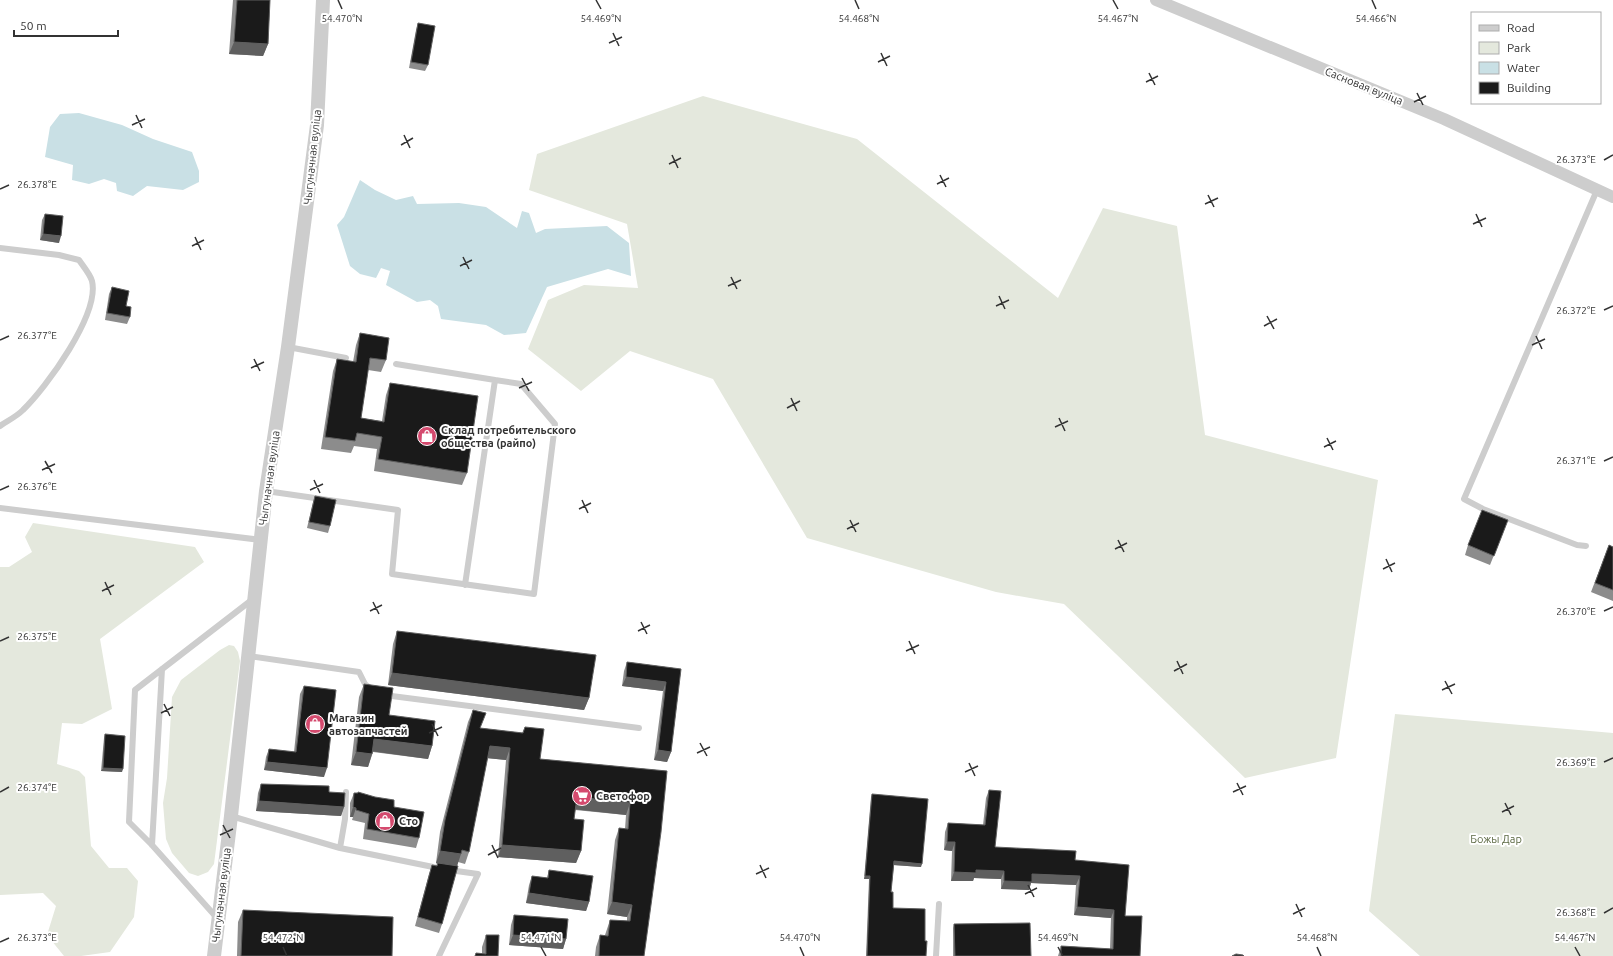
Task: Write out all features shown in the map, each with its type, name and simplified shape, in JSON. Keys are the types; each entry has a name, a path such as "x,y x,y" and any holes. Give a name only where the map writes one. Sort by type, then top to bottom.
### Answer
{"street":[{"name":"Чыгуначная вуліца","path":"214,956 249,656 266,491 288,347 317,125 324,0"},
{"name":"Сасновая вуліца","path":"1156,0 1444,119 1613,197"}],"lane":[{"path":"1586,546 1570,542 1483,509 1464,499 1597,190"},
{"path":"0,248 59,255 79,260 92,281 91,302 80,333 44,385 27,406 0,426"},
{"path":"288,347 346,358"},
{"path":"266,491 398,510 392,574 534,594 555,424 521,384 396,364"},
{"path":"465,585 495,380"},
{"path":"0,508 261,540"},
{"path":"218,919 152,845 129,822 135,690 254,598"},
{"path":"249,656 359,672 365,684 375,694 639,728"},
{"path":"152,845 162,669"},
{"path":"340,848 345,819 346,792"},
{"path":"231,816 340,848 430,867 478,874 439,956"},
{"path":"936,956 939,904"}],"green space":[{"path":"703,96 857,139 1058,298 1103,208 1177,226 1205,435 1378,480 1336,758 1245,778 1064,604 996,592 807,538 713,379 630,351 581,391 528,349 548,300 584,285 638,288 627,224 529,190 537,154"},
{"path":"33,523 195,547 204,562 100,639 112,709 82,724 62,723 57,764 79,771 85,777 91,846 109,868 127,868 138,881 134,917 110,952 81,956 64,956 47,935 56,906 43,893 0,895 0,567 9,567 32,552 25,537"},
{"path":"229,645 234,646 238,652 240,661 214,864 208,872 198,876 189,873 172,853 166,839 163,803 167,778 172,697 181,680 220,650"},
{"name":"Божы Дар","path":"1395,714 1613,733 1613,956 1420,956 1369,911"}],"water":[{"path":"79,113 122,125 153,139 192,152 199,171 199,182 183,190 147,186 133,196 117,191 116,183 104,179 89,184 72,180 73,165 45,157 50,127 60,114"},
{"path":"360,180 375,190 396,200 413,196 417,204 459,203 486,207 517,228 522,211 529,213 536,233 545,229 607,226 629,243 631,276 608,269 547,287 526,333 504,335 486,325 441,319 438,306 430,300 417,302 386,285 390,271 381,268 376,278 360,274 350,266 337,225 344,217"}],"building":[{"path":"237,0 270,0 268,44 234,42"},
{"path":"418,23 435,26 428,65 411,62"},
{"path":"45,214 63,216 61,236 43,234"},
{"path":"112,287 129,291 126,306 131,307 130,317 107,313"},
{"path":"360,333 389,338 386,360 370,358 361,418 384,422 390,383 478,396 467,473 378,459 382,437 357,433 355,441 325,437 337,359 356,362"},
{"path":"315,496 336,500 330,526 309,522"},
{"path":"1482,510 1508,520 1494,556 1468,545"},
{"path":"1609,545 1613,547 1613,590 1595,583"},
{"path":"397,631 596,655 589,698 392,673"},
{"path":"627,662 681,669 671,752 658,750 666,682 626,677"},
{"path":"364,684 393,688 389,715 435,721 432,746 374,739 372,754 356,752"},
{"path":"304,686 336,690 327,768 267,762 269,749 296,752"},
{"path":"473,710 486,713 480,728 523,733 525,727 544,729 540,759 667,771 661,832 644,956 599,956 600,935 608,936 610,920 630,921 632,905 612,902 619,828 628,829 630,803 577,797 574,819 584,820 581,851 502,845 510,748 490,746 469,852 462,850 461,854 440,851 445,820"},
{"path":"105,734 125,736 123,769 103,768"},
{"path":"261,784 329,786 329,792 345,793 344,807 259,801"},
{"path":"989,790 1001,791 995,847 1076,851 1075,860 1129,865 1125,916 1142,916 1140,956 1061,956 1061,946 1113,949 1114,910 1077,907 1080,876 1032,874 1032,882 1004,881 1004,871 976,870 976,873 954,872 955,842 947,842 948,823 985,825"},
{"path":"358,792 394,800 394,807 424,812 419,838 367,829 369,814 356,810 356,808 353,807 354,793"},
{"path":"872,794 928,799 922,864 894,861 891,892 893,892 893,908 925,909 925,941 927,941 926,956 867,956 870,876 865,876"},
{"path":"438,863 458,866 442,924 418,917 432,865 437,866"},
{"path":"549,870 593,876 589,902 529,893 532,876 548,878"},
{"path":"243,910 393,917 392,956 241,956"},
{"path":"514,915 568,919 566,939 513,935"},
{"path":"1030,923 1031,956 955,956 954,924"},
{"path":"486,935 499,935 498,956 475,956 476,953 486,954"},
{"path":"1236,954 1243,955 1244,956 1232,956"}],"place":[{"name":"Склад потребительского общества (райпо)","path":"427,436"},
{"name":"Магазин автозапчастей","path":"315,724"},
{"name":"Светофор","path":"582,796"},
{"name":"Сто","path":"385,821"}]}
